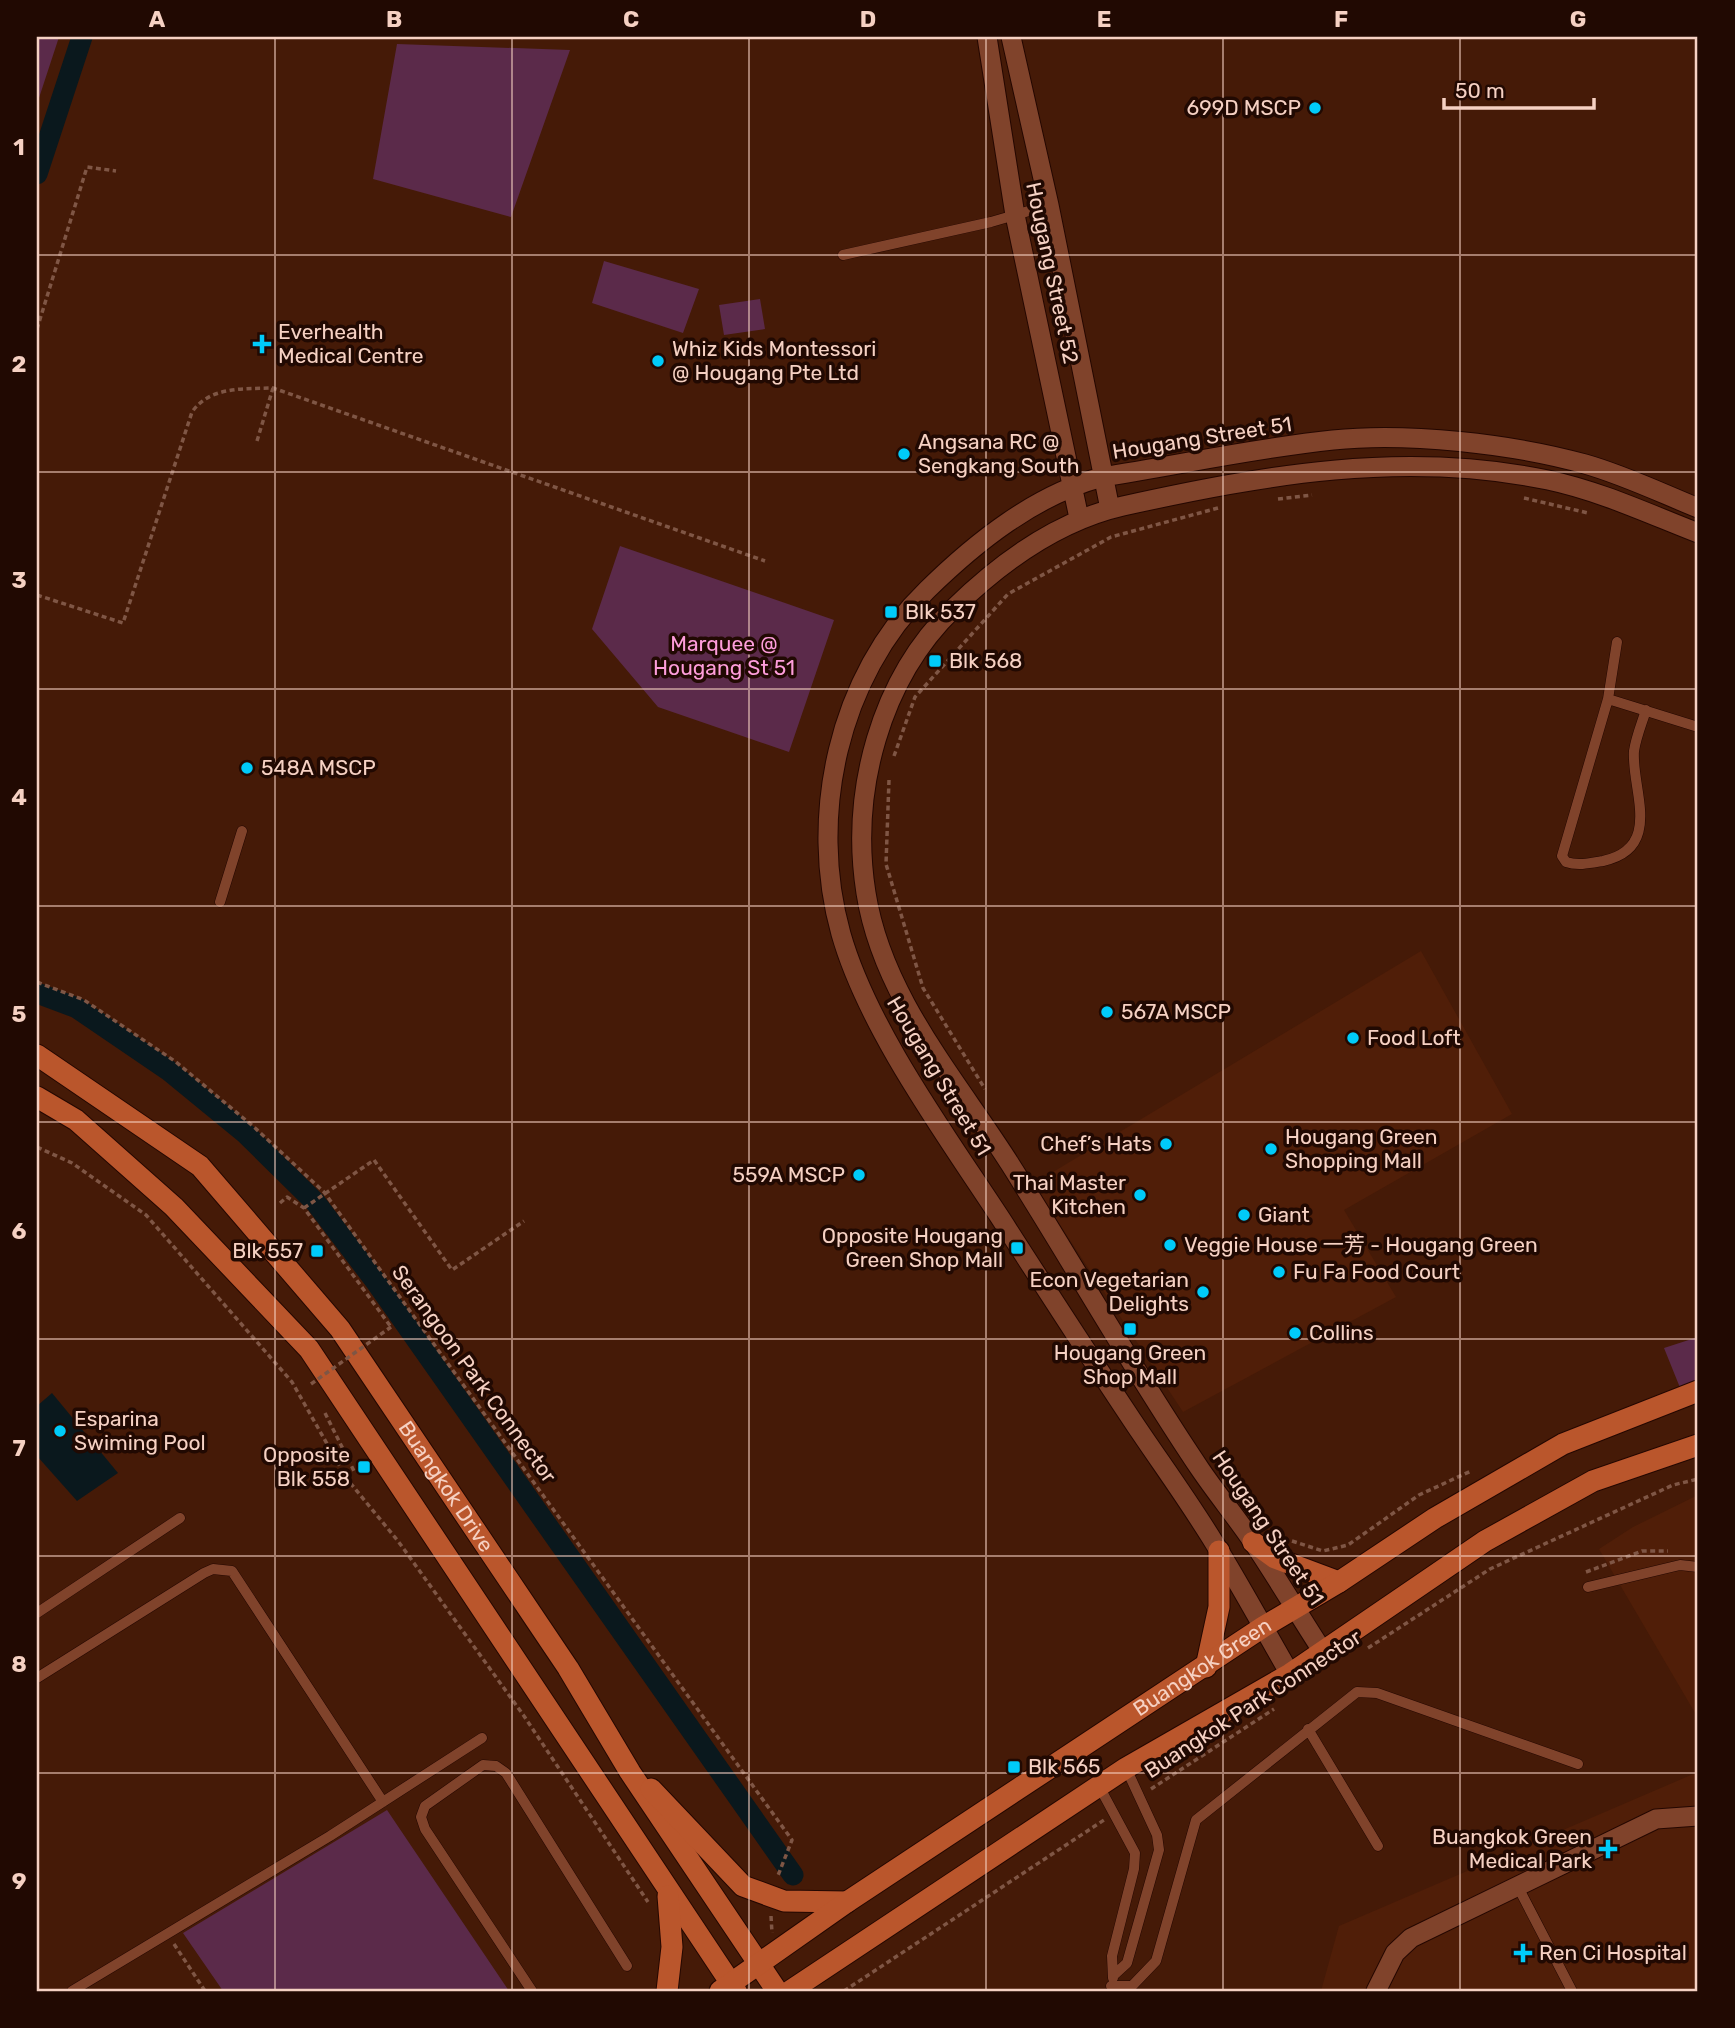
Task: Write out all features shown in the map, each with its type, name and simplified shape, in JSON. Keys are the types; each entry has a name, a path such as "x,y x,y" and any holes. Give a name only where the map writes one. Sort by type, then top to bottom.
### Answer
{"main road":[{"name":"Buangkok Drive","path":"37,1055 200,1166 340,1329 561,1657 630,1772 777,1991"},
{"name":"Buangkok Drive","path":"37,1097 76,1119 174,1207 309,1349 729,1989"},
{"name":"Buangkok Green","path":"729,1989 759,1963 847,1902 1263,1627 1339,1582 1435,1518 1563,1444 1698,1391"},
{"name":"Buangkok Green","path":"790,1991 1126,1768 1290,1674 1485,1541 1593,1481 1698,1445"},
{"path":"1253,1542 1275,1558 1339,1582"},
{"path":"1206,1667 1219,1607 1219,1551"},
{"path":"630,1772 664,1799 743,1886 784,1900 847,1902"},
{"path":"667,1991 672,1947 668,1894"},
{"path":"820,1991 834,1962"}],"street":[{"name":"Hougang Street 52","path":"987,37 1015,215 1079,518"},
{"name":"Hougang Street 52","path":"1011,37 1049,205 1110,509"},
{"name":"Hougang Street 51","path":"1290,1674 1219,1551 976,1181 875,1019 841,936 832,895 826,834 829,794 840,743 880,646 900,616 965,553 1021,514 1072,485 1102,477 1333,440 1380,438 1507,449 1561,458 1615,474 1698,508"},
{"name":"Hougang Street 51","path":"1323,1652 1253,1542 1201,1472 1009,1162 932,1048 904,1001 878,940 866,895 861,845 863,801 879,732 902,674 935,626 979,583 1030,546 1079,518 1110,509 1237,482 1321,470 1420,464 1553,481 1613,499 1698,533"},
{"path":"1376,1991 1401,1944 1656,1819 1698,1816"}],"lane":[{"path":"843,255 1049,205"},
{"path":"1617,642 1608,699 1562,856 1566,862 1573,864 1611,859 1633,841 1642,806 1634,764 1634,748 1646,709"},
{"path":"1608,699 1698,727"},
{"path":"220,902 242,831"},
{"path":"37,1612 180,1518"},
{"path":"1588,1587 1680,1566 1698,1567"},
{"path":"37,1678 204,1573 213,1569 232,1571 383,1802"},
{"path":"1126,1768 1157,1835 1159,1850 1127,1963 1115,1974 1109,1988 1132,1986 1156,1961 1196,1820 1357,1692 1367,1690 1578,1764"},
{"path":"1308,1729 1378,1846"},
{"path":"72,1991 383,1802 482,1738"},
{"path":"532,1991 425,1829 421,1816 425,1806 483,1765 496,1766 506,1773 627,1966"},
{"path":"1099,1786 1135,1853 1135,1869 1111,1956 1115,1974"},
{"path":"1518,1887 1572,1991"}],"path":[{"path":"37,329 87,167 116,171"},
{"path":"257,441 273,388"},
{"path":"37,596 123,623 192,412 200,401 216,393 273,388 765,561"},
{"path":"1275,499 1314,494"},
{"path":"1512,495 1599,516"},
{"path":"893,759 915,697 1008,594 1111,537 1224,507"},
{"path":"889,771 886,864 923,988 989,1096"},
{"name":"Serangoon Park Connector","path":"37,982 84,1000 176,1062 254,1127 324,1192 792,1840 782,1867"},
{"path":"37,1147 72,1163 146,1215 292,1382 347,1479 398,1541 524,1716 650,1905"},
{"path":"304,1208 374,1160 452,1270 524,1221"},
{"path":"280,1203 287,1197 304,1208 391,1327 311,1384 316,1395"},
{"path":"322,1406 355,1473"},
{"path":"1286,1539 1323,1551 1348,1545 1419,1495 1477,1468"},
{"name":"Buangkok Park Connector","path":"1358,1654 1490,1569 1673,1485 1698,1479"},
{"name":"Buangkok Park Connector","path":"1139,1797 1278,1707"},
{"path":"844,1991 1115,1813"},
{"path":"167,1933 205,1991"}],"shaded area":[{"name":"Hougang Green Shopping Mall","path":"1421,951 1512,1114 1344,1210 1396,1297 1183,1412 1033,1184"},
{"name":"Esparina Swiming Pool","path":"52,1393 118,1473 77,1501 37,1456 37,1406"},
{"path":"1698,1495 1698,1718 1599,1549 1633,1527"},
{"name":"Buangkok Green Medical Park","path":"1698,1772 1698,1991 1321,1991 1339,1926"}],"green space":[{"path":"37,37 59,37 37,104"},
{"path":"397,44 570,50 511,217 373,179"},
{"path":"604,261 699,289 683,333 592,303"},
{"path":"760,299 765,329 724,335 719,305"},
{"name":"Marquee @ Hougang St 51","path":"620,546 834,620 789,752 658,707 592,629"},
{"path":"1698,1337 1698,1390 1683,1395 1664,1348"},
{"path":"387,1810 509,1991 223,1991 183,1933"}],"waterway":[{"path":"37,174 82,37"},
{"path":"37,993 77,1008 168,1070 246,1134 316,1203 376,1282 793,1875"}],"place":[{"name":"699D MSCP","path":"1315,108"},
{"name":"Everhealth Medical Centre","path":"262,344"},
{"name":"Whiz Kids Montessori @ Hougang Pte Ltd","path":"658,361"},
{"name":"Angsana RC @ Sengkang South","path":"904,454"},
{"name":"Blk 537","path":"891,612"},
{"name":"Blk 568","path":"935,661"},
{"name":"548A MSCP","path":"247,768"},
{"name":"567A MSCP","path":"1107,1012"},
{"name":"Food Loft","path":"1353,1038"},
{"name":"Chef’s Hats","path":"1166,1144"},
{"name":"Hougang Green Shopping Mall","path":"1271,1149"},
{"name":"559A MSCP","path":"859,1175"},
{"name":"Thai Master Kitchen","path":"1140,1195"},
{"name":"Giant","path":"1244,1215"},
{"name":"Veggie House 一芳 - Hougang Green","path":"1170,1245"},
{"name":"Opposite Hougang Green Shop Mall","path":"1017,1248"},
{"name":"Blk 557","path":"317,1251"},
{"name":"Fu Fa Food Court","path":"1279,1272"},
{"name":"Econ Vegetarian Delights","path":"1203,1292"},
{"name":"Hougang Green Shop Mall","path":"1130,1329"},
{"name":"Collins","path":"1295,1333"},
{"name":"Esparina Swiming Pool","path":"60,1431"},
{"name":"Opposite Blk 558","path":"364,1467"},
{"name":"Blk 565","path":"1014,1767"},
{"name":"Buangkok Green Medical Park","path":"1608,1849"},
{"name":"Ren Ci Hospital","path":"1523,1953"}]}
